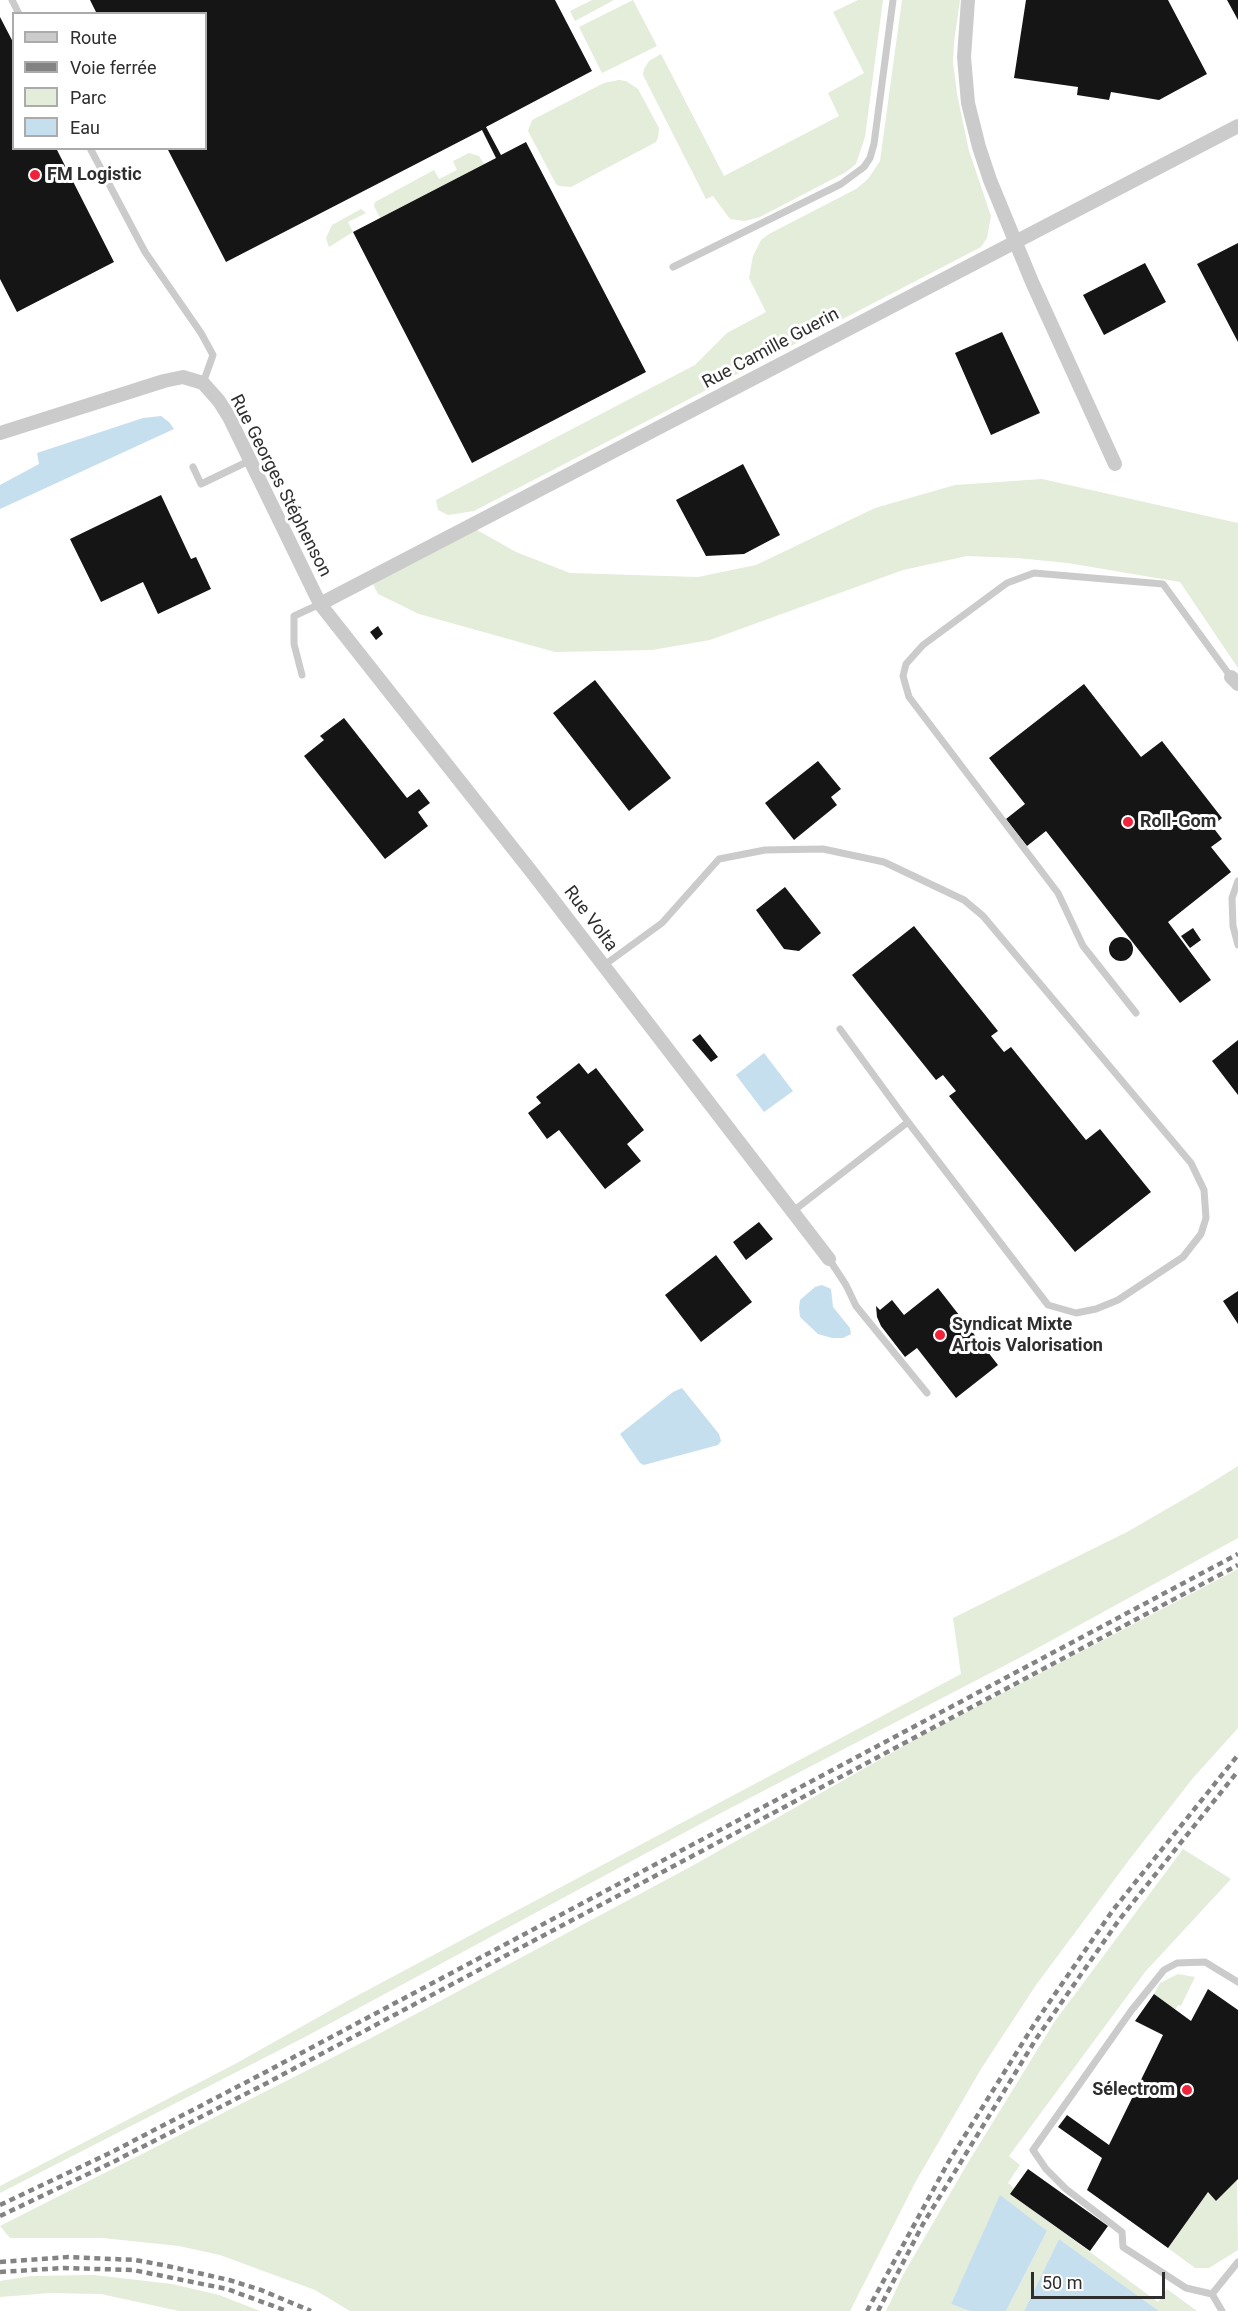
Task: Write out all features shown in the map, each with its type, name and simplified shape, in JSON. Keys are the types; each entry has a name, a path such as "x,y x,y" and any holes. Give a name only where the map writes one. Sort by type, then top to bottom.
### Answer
{"street":[{"path":"968,0 964,57 968,103 990,180 1115,464"},
{"name":"Rue Camille Guerin","path":"320,604 1015,240 1238,126"},
{"path":"0,433 164,381 183,377 203,382"},
{"name":"Rue Georges Stéphenson","path":"203,382 219,401 251,460 320,604"},
{"name":"Rue Volta","path":"320,604 829,1259"}],"lane":[{"path":"673,267 841,184 864,167 870,158 874,144 893,0"},
{"path":"91,150 145,252 201,333 213,355 203,382"},
{"path":"193,467 201,484 251,460"},
{"path":"1136,1013 1083,946 1058,892 909,697 903,676 906,664 923,645 1007,583 1034,573 1163,584 1235,680"},
{"path":"302,675 294,644 294,616 320,604"},
{"path":"603,966 662,923 719,859 765,850 823,849 884,862 964,900 991,926 1191,1162 1204,1190 1206,1202 1206,1218 1201,1234 1183,1257 1118,1300 1096,1309 1076,1312 1048,1305 840,1029"},
{"path":"1238,881 1232,898 1233,926 1238,945"},
{"path":"792,1212 908,1122"},
{"path":"829,1259 856,1306 927,1393"},
{"path":"1222,2311 1212,2294 1186,2288 1123,2247 1122,2232 1066,2189 1046,2169 1033,2150 1131,2011 1164,1970 1177,1964 1204,1962 1238,1982"},
{"path":"1212,2294 1238,2262"}],"green space":[{"path":"592,0 614,0 575,21 570,11"},
{"path":"633,0 657,46 602,73 579,27"},
{"path":"858,0 883,0 865,137 856,164 846,172 760,217 745,221 730,219 713,196 706,199 643,75 644,69 649,61 661,54 724,176 839,116 828,93 864,73 833,12"},
{"path":"902,0 960,0 953,63 957,94 969,151 991,216 987,238 981,247 474,511 448,515 438,510 436,500 695,365 727,333 766,312 749,278 753,256 761,240 856,189 868,179 880,161"},
{"path":"626,81 638,89 659,128 656,142 571,187 559,186 528,131 532,120 604,83"},
{"path":"469,153 479,156 484,164 380,218 374,206 375,202 434,170 439,179 457,170 453,161"},
{"path":"361,209 366,213 348,222 353,232 329,247 326,238 332,225"},
{"path":"1042,479 1238,523 1238,668 1180,582 1068,563 967,556 903,570 710,640 652,650 555,652 419,614 378,594 370,578 470,526 516,552 570,573 698,577 756,565 875,508 955,485"},
{"path":"1238,1466 1238,1538 1023,1656 717,1815 303,2038 0,2193 0,2186 235,2064 349,2000 961,1674 953,1618 1127,1532"},
{"path":"1238,1569 1238,1728 1193,1778 1036,1985 981,2069 916,2181 850,2311 350,2311 315,2290 220,2255 179,2246 103,2238 10,2238 0,2226 371,2038 692,1866 925,1734"},
{"path":"1183,1849 1231,1879 1145,1972 1009,2156 1020,2165 1008,2183 1014,2188 1011,2194 1158,2302 1167,2289 1197,2311 1159,2311 1059,2239 1024,2311 1006,2311 1047,2231 980,2241 951,2304 970,2311 886,2311 903,2275 966,2166 1055,2021"},
{"path":"1178,1974 1195,1977 1181,2006 1178,2005 1175,2010 1154,1994 1160,1983"},
{"path":"1237,2180 1238,2250 1209,2268 1195,2268 1168,2248 1208,2192 1216,2201"},
{"path":"94,2275 172,2284 219,2295 260,2311 179,2311 101,2294 50,2293 0,2297 0,2281 31,2276"}],"water":[{"path":"161,416 174,429 0,509 0,485 39,464 37,453 143,418"},
{"path":"764,1053 793,1091 764,1112 736,1075"},
{"path":"822,1285 831,1289 833,1307 850,1328 851,1334 843,1338 818,1334 800,1317 800,1300 815,1287"},
{"path":"682,1388 719,1434 721,1441 718,1445 644,1465 640,1463 620,1434 673,1392"},
{"path":"1000,2195 1047,2231 1006,2311 970,2311 951,2304"},
{"path":"1059,2239 1159,2311 1024,2311"}],"building":[{"path":"90,0 555,0 592,71 486,127 501,155 526,142 646,372 472,463 353,232 496,158 482,130 226,262 168,150 207,150 207,12 96,12"},
{"path":"1026,0 1168,0 1207,74 1159,100 1111,92 1109,100 1077,95 1078,87 1014,78"},
{"path":"1227,0 1238,0 1238,20"},
{"name":"FM Logistic","path":"0,17 12,40 12,150 57,150 114,262 17,312 0,279"},
{"path":"1238,243 1238,342 1197,264"},
{"path":"1145,263 1166,302 1104,335 1083,295"},
{"path":"1002,332 1040,413 991,435 955,353"},
{"path":"743,464 780,535 744,554 706,556 676,500"},
{"path":"161,495 191,559 196,557 211,589 158,614 143,582 101,602 70,539"},
{"path":"378,626 383,634 376,640 370,632"},
{"path":"595,680 671,778 629,811 553,713"},
{"name":"Roll-Gom","path":"1084,684 1141,757 1162,741 1222,818 1212,826 1222,839 1211,847 1231,872 1168,922 1211,980 1180,1003 1046,831 1027,846 1006,819 1025,804 989,758"},
{"path":"344,718 407,798 419,789 430,803 418,812 428,826 385,859 304,756 324,740 320,736"},
{"path":"818,761 841,789 831,797 837,805 794,840 765,803"},
{"path":"785,887 821,933 799,951 784,949 756,910"},
{"path":"914,926 998,1031 991,1036 1004,1052 1011,1047 1086,1140 1100,1129 1151,1192 1075,1252 949,1096 956,1091 943,1075 936,1080 852,975"},
{"path":"1193,928 1201,940 1190,948 1181,936"},
{"path":"1121,937 1126,938 1132,944 1132,954 1126,960 1121,961 1116,960 1110,954 1109,949 1110,944 1116,938"},
{"path":"700,1034 718,1057 711,1062 692,1040"},
{"path":"1238,1040 1238,1095 1212,1061"},
{"path":"579,1063 588,1074 596,1068 644,1130 627,1144 641,1161 605,1189 559,1130 547,1139 528,1113 541,1103 536,1097"},
{"path":"759,1222 773,1239 746,1260 733,1242"},
{"path":"716,1255 752,1302 701,1342 665,1295"},
{"name":"Syndicat Mixte Artois Valorisation","path":"938,1288 998,1365 956,1398 917,1348 905,1357 881,1326 877,1317 876,1306 880,1310 892,1300 904,1315"},
{"path":"1238,1291 1238,1324 1223,1301"},
{"name":"Sélectrom","path":"1208,1989 1238,2010 1238,2179 1216,2201 1208,2192 1168,2248 1087,2190 1102,2158 1058,2127 1067,2115 1109,2145 1163,2035 1135,2021 1154,1994 1191,2021"},
{"path":"1028,2169 1108,2226 1090,2251 1010,2194"}],"railway":[{"path":"0,2205 110,2153 260,2075 1238,1554"},
{"path":"0,2216 113,2162 265,2084 1238,1565"},
{"path":"867,2311 949,2161 1035,2023 1113,1910 1238,1755"},
{"path":"878,2311 923,2224 1036,2039 1119,1920 1238,1771"},
{"path":"0,2262 68,2257 135,2260 229,2280 261,2290 311,2311"},
{"path":"0,2272 63,2268 133,2270 227,2289 287,2311"}],"place":[{"name":"FM Logistic","path":"35,175"},
{"name":"Roll-Gom","path":"1128,822"},
{"name":"Syndicat Mixte Artois Valorisation","path":"940,1335"},
{"name":"Sélectrom","path":"1187,2090"}]}
